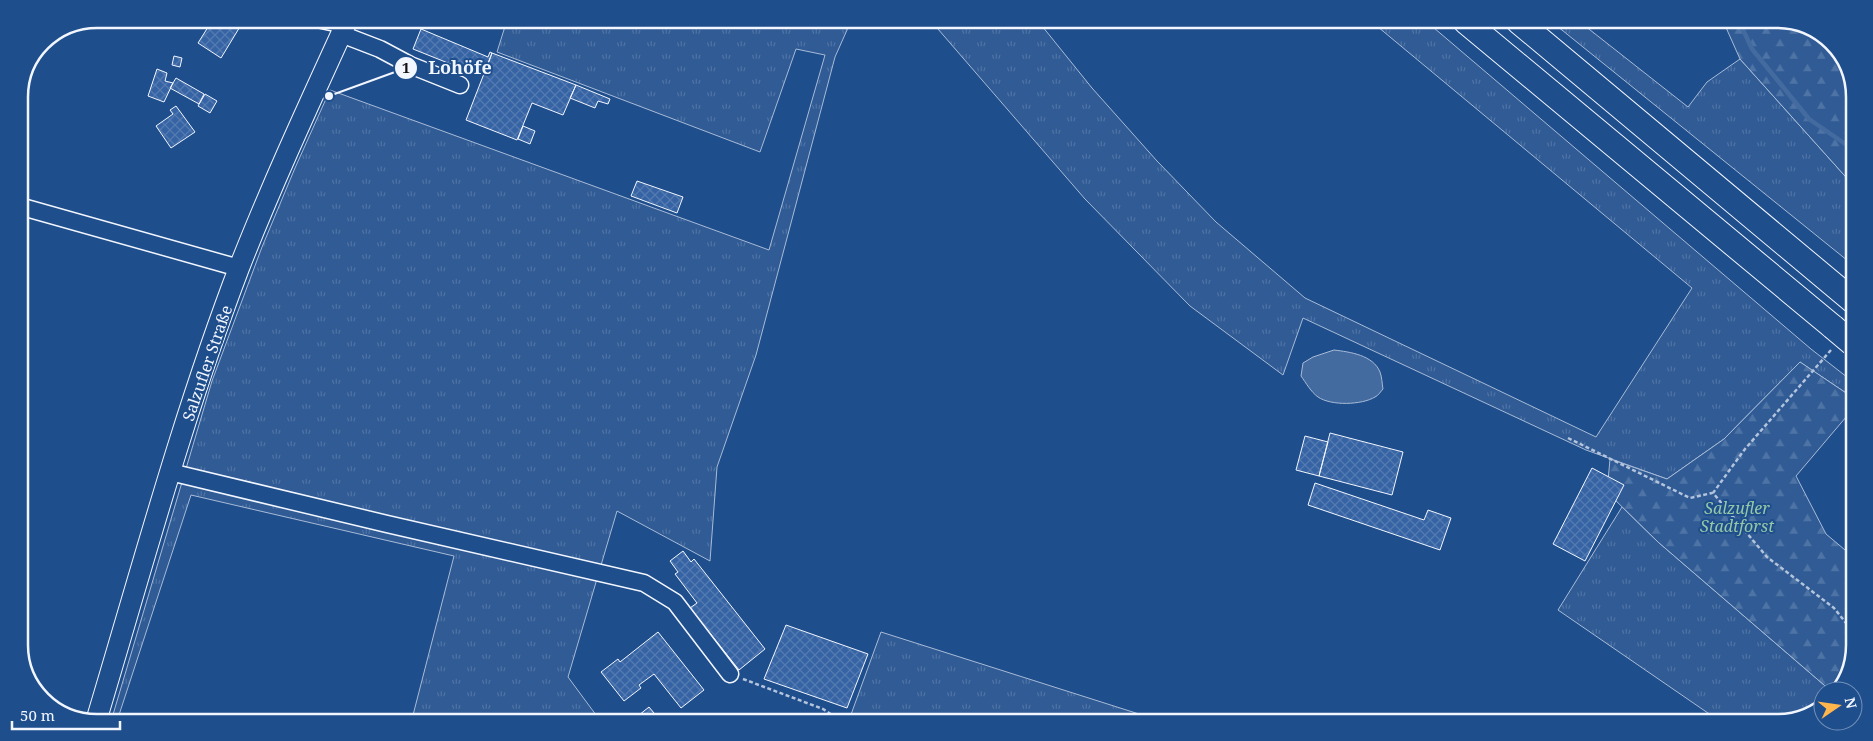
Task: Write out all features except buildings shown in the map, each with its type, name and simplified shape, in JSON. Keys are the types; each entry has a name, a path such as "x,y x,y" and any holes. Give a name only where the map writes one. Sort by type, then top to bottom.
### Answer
{"highway":[{"path":"1473,28 1840,338"},
{"path":"1526,28 1845,294"}],"main road":[{"name":"Salzufler Straße","path":"98,714 170,472 202,373 240,268 344,28"}],"lane":[{"path":"348,28 380,49 410,65 460,85"},
{"path":"28,209 240,268"},
{"path":"170,472 644,583 675,602 730,674"}],"path":[{"path":"1568,438 1690,498 1713,493 1745,449 1840,338"},
{"path":"1713,493 1766,557 1834,608 1845,622"},
{"path":"730,674 823,709 831,714"}],"green space":[{"path":"504,28 848,28 835,57 756,355 717,467 710,561 617,511 568,677 595,714 413,714 454,556 191,495 119,714 113,714 212,381 262,247 330,90 769,250 825,55 796,49 760,152 497,52"},
{"path":"937,28 1044,28 1092,88 1157,161 1216,222 1305,298 1596,437 1692,288 1379,28 1434,28 1811,349 1845,376 1845,392 1800,362 1724,439 1667,479 1586,450 1303,318 1283,375 1190,306 1085,199"},
{"path":"1559,28 1588,28 1688,107 1707,82 1740,59 1845,176 1845,259"},
{"path":"1726,28 1786,28 1799,31 1815,39 1831,54 1842,74 1844,83 1845,176 1740,59"},
{"name":"Salzufler Stadtforst","path":"1800,362 1845,392 1845,418 1796,476 1826,534 1845,550 1844,658 1842,667 1834,681 1819,681 1658,542 1607,492 1610,459 1667,479 1724,439"},
{"path":"1622,507 1658,542 1819,681 1813,681 1813,703 1799,710 1777,714 1709,714 1558,610"},
{"path":"881,632 1139,714 851,714"}],"shaded area":[{"path":"1334,350 1360,355 1377,366 1381,374 1383,389 1378,395 1362,402 1338,403 1324,400 1313,393 1301,376 1303,363 1313,357"}],"waterway":[{"path":"1742,28 1752,49 1809,119 1845,144"}],"place":[{"name":"Lohöfe","path":"329,96"}]}
